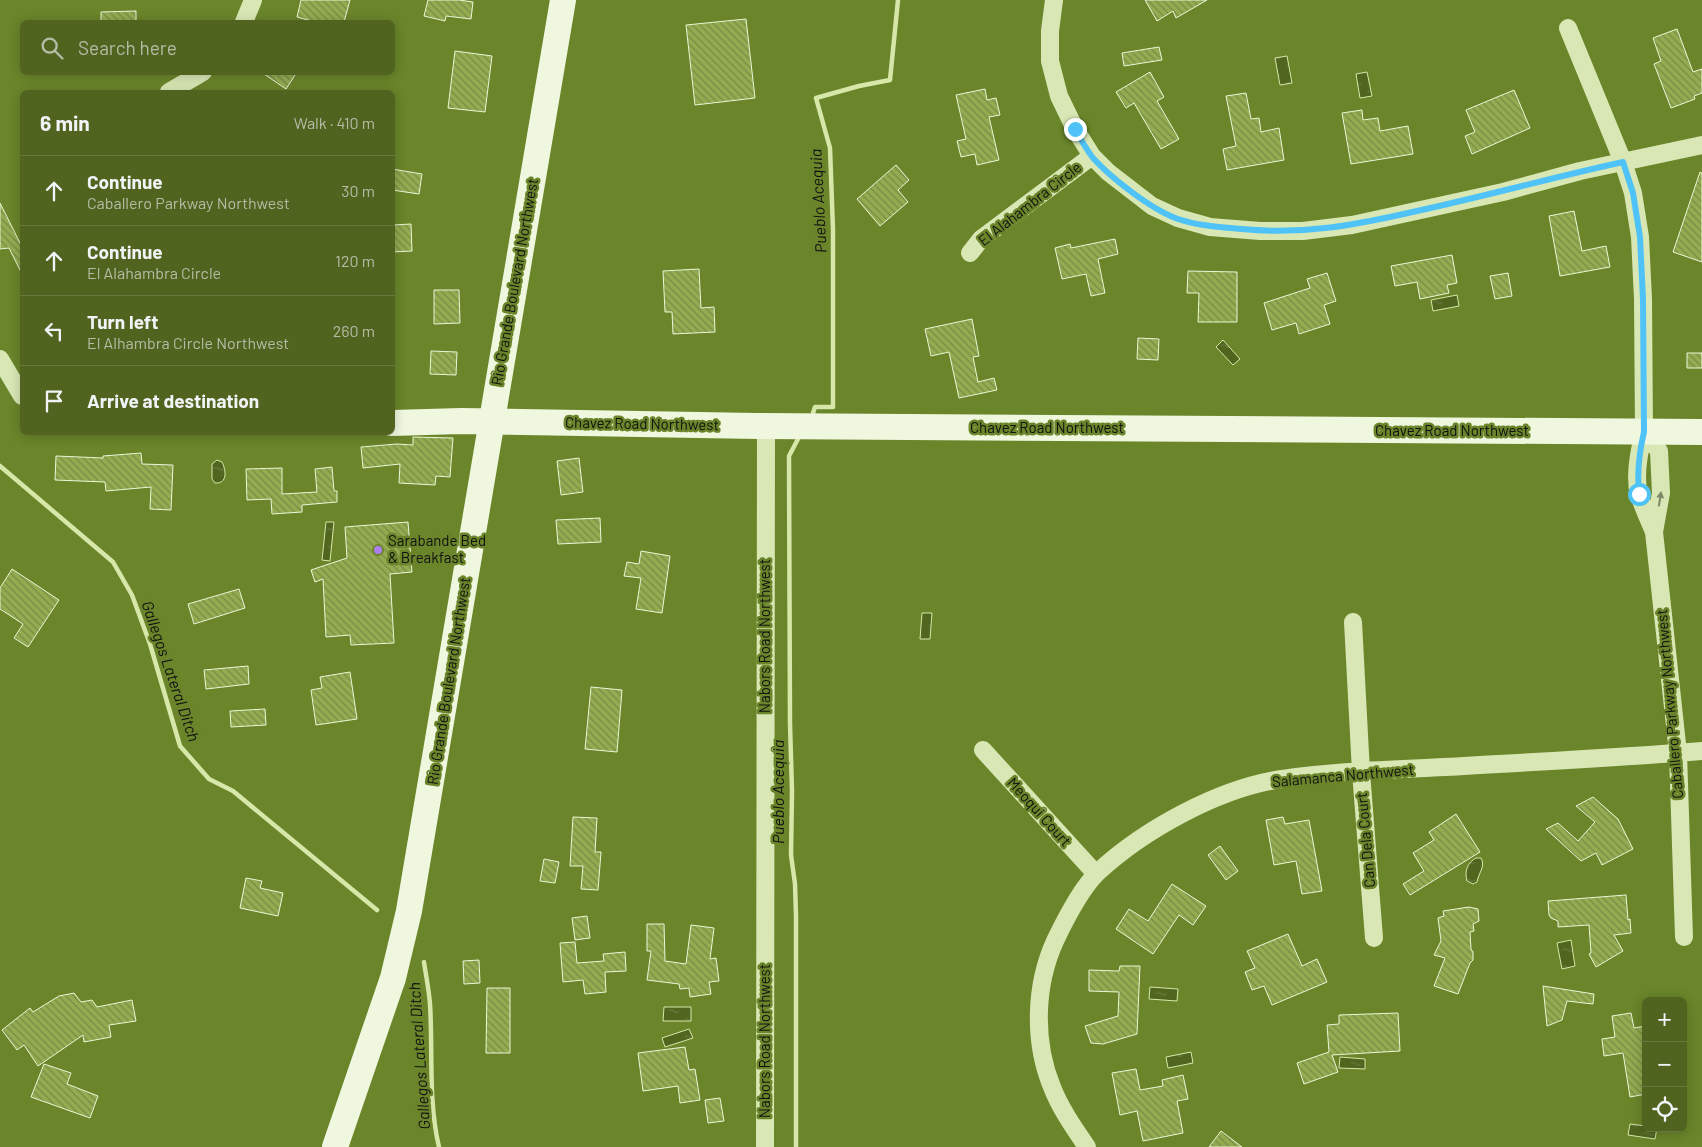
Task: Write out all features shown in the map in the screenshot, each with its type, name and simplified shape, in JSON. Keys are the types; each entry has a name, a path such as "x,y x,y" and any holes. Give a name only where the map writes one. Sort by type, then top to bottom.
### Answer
{"street":[{"path":"245,20 253,0"},
{"name":"Rio Grande Boulevard Northwest","path":"335,1147 393,978 409,911 563,0"},
{"path":"1054,0 1050,31 1050,61 1059,96 1075,129 1092,156 1108,172 1152,206 1178,218 1210,226 1260,231 1303,231 1352,225 1495,194 1580,171 1702,145"},
{"path":"1568,28 1623,162 1633,193 1640,237 1643,299 1644,432"},
{"path":"172,90 198,75"},
{"name":"El Alahambra Circle","path":"970,253 981,239 1092,156"},
{"path":"0,359 20,393"},
{"name":"Chavez Road Northwest","path":"395,422 1702,432"},
{"name":"Nabors Road Northwest","path":"765,1147 766,426"},
{"name":"Caballero Parkway Northwest","path":"1644,432 1639,452 1638,482 1639,494 1654,532 1678,753 1684,937"},
{"name":"Can Dela Court","path":"1353,622 1361,772 1374,938"},
{"name":"Meoqui Court","path":"983,750 1096,874"},
{"name":"Salamanca Northwest","path":"1087,1147 1070,1122 1052,1086 1042,1050 1039,1020 1040,996 1048,956 1064,922 1096,874 1144,836 1187,810 1233,791 1280,779 1361,772 1702,751"}],"water":[{"path":"1287,56 1292,83 1280,85 1275,58"},
{"path":"1367,72 1372,96 1360,98 1356,74"},
{"path":"1457,295 1459,306 1433,311 1431,300"},
{"path":"1223,340 1240,359 1233,365 1216,347"},
{"path":"217,460 222,462 225,476 222,481 215,483 212,479 212,464"},
{"path":"326,522 334,522 330,561 322,560"},
{"path":"922,613 932,613 930,639 920,639"},
{"path":"1476,858 1481,858 1483,864 1477,882 1473,884 1467,881 1466,870 1469,864"},
{"path":"1571,940 1575,966 1562,969 1557,943"},
{"path":"1150,987 1178,989 1177,1001 1149,999"},
{"path":"664,1007 691,1007 691,1021 663,1021"},
{"path":"689,1029 693,1038 665,1047 662,1038"},
{"path":"1191,1052 1193,1063 1168,1068 1166,1057"},
{"path":"1340,1057 1365,1059 1365,1069 1339,1068"},
{"path":"1630,1124 1642,1126 1642,1132 1656,1132 1655,1139 1628,1135"}],"building":[{"path":"301,0 350,0 345,20 308,20 297,17"},
{"path":"428,0 473,2 471,19 446,16 445,21 424,16"},
{"path":"1145,0 1207,0 1176,18 1173,11 1157,21"},
{"path":"136,11 136,20 101,20 101,12"},
{"path":"746,19 755,98 695,105 686,25"},
{"path":"1677,29 1693,72 1702,69 1702,93 1694,96 1695,99 1671,108 1654,64 1661,61 1653,38"},
{"path":"1159,47 1162,60 1124,66 1122,53"},
{"path":"455,51 492,56 485,112 448,108"},
{"path":"1150,72 1164,97 1157,101 1179,139 1161,149 1134,103 1126,108 1116,92"},
{"path":"265,75 295,75 286,89"},
{"path":"985,89 987,100 996,98 1000,115 989,117 999,160 977,165 975,154 961,157 957,141 966,139 956,95"},
{"path":"1514,90 1530,128 1472,154 1465,136 1475,132 1466,110"},
{"path":"1246,93 1251,119 1259,118 1261,132 1279,128 1284,160 1227,170 1223,149 1236,146 1226,96"},
{"path":"1362,110 1363,120 1378,118 1380,131 1408,126 1413,154 1351,164 1342,113"},
{"path":"896,165 909,180 898,190 908,202 880,226 857,199"},
{"path":"395,170 422,174 419,194 395,190"},
{"path":"1700,172 1702,173 1702,262 1673,252"},
{"path":"0,203 20,243 20,270 9,248 0,249"},
{"path":"1574,211 1582,251 1606,246 1610,267 1560,276 1549,216"},
{"path":"411,224 412,251 395,252 395,225"},
{"path":"1115,239 1118,254 1098,259 1105,293 1091,296 1086,274 1062,279 1055,248 1070,244 1071,248"},
{"path":"1452,255 1457,283 1447,285 1449,293 1420,299 1417,282 1395,286 1391,266"},
{"path":"699,269 701,308 714,307 715,332 673,334 672,312 665,312 663,271"},
{"path":"1188,271 1237,272 1237,322 1198,322 1199,293 1187,293"},
{"path":"1327,273 1336,301 1324,305 1330,324 1299,334 1296,323 1272,330 1264,303 1310,288 1307,279"},
{"path":"1508,273 1512,296 1495,299 1490,276"},
{"path":"434,290 459,290 460,323 434,324"},
{"path":"972,319 979,356 973,357 978,382 994,378 997,390 959,398 949,352 931,356 925,329"},
{"path":"1138,338 1159,339 1158,360 1137,359"},
{"path":"431,351 457,352 456,375 430,374"},
{"path":"1687,353 1702,353 1702,368 1687,368"},
{"path":"413,437 453,438 450,477 436,476 435,485 399,483 400,464 363,468 361,447 397,444 413,445"},
{"path":"141,453 142,464 173,465 171,510 150,509 151,487 106,491 105,482 55,480 56,456 103,458 103,456"},
{"path":"579,458 583,492 561,495 557,461"},
{"path":"332,467 334,491 337,491 337,502 302,505 302,512 272,514 271,499 247,500 246,469 282,468 282,494 317,492 315,469"},
{"path":"600,518 601,542 558,544 556,520"},
{"path":"408,522 412,572 390,574 394,643 351,645 350,635 326,637 323,579 315,582 311,570 347,558 345,527"},
{"path":"641,551 670,556 662,613 636,609 641,578 624,576 627,562 639,564"},
{"path":"12,569 59,600 28,647 14,638 23,624 0,609 0,588"},
{"path":"239,589 245,608 194,624 188,604"},
{"path":"248,666 249,684 206,689 204,670"},
{"path":"350,672 357,719 316,725 311,690 322,688 320,677"},
{"path":"591,687 622,690 617,752 585,749"},
{"path":"265,709 266,725 231,727 230,711"},
{"path":"1593,797 1618,819 1633,849 1602,865 1596,853 1581,861 1546,829 1558,823 1578,841 1595,822 1576,806"},
{"path":"1456,814 1480,852 1410,895 1403,884 1424,871 1413,853 1434,840 1429,832"},
{"path":"573,817 597,818 595,852 601,852 598,890 581,889 583,866 570,866"},
{"path":"1283,817 1285,824 1309,820 1322,891 1302,894 1296,861 1274,865 1266,820"},
{"path":"1220,846 1238,871 1226,880 1208,855"},
{"path":"544,859 559,862 555,883 540,881"},
{"path":"246,878 262,881 260,888 283,893 278,916 240,908"},
{"path":"1172,884 1206,906 1193,925 1179,915 1153,954 1116,929 1129,909 1148,921"},
{"path":"1626,895 1631,933 1614,935 1623,951 1596,967 1589,954 1591,953 1589,925 1558,927 1558,921 1549,915 1548,901"},
{"path":"1469,907 1478,909 1479,921 1473,924 1474,931 1470,932 1473,960 1470,963 1458,994 1434,986 1445,958 1434,955 1441,941 1438,918 1444,916 1443,911"},
{"path":"587,916 590,938 575,940 572,918"},
{"path":"647,924 664,924 665,961 686,964 691,925 714,928 710,959 716,958 719,981 709,982 711,994 690,997 689,988 680,989 679,984 647,980 651,951 647,951"},
{"path":"1288,934 1302,966 1317,959 1327,982 1272,1005 1264,986 1252,990 1245,972 1255,968 1247,951"},
{"path":"575,942 577,963 604,961 603,954 625,952 626,971 605,972 606,992 585,994 583,980 563,982 560,943"},
{"path":"479,960 480,983 464,984 463,961"},
{"path":"1120,966 1140,966 1137,1034 1103,1044 1091,1043 1085,1026 1118,1016 1119,992 1089,991 1089,970 1119,971"},
{"path":"1543,986 1594,994 1593,1004 1567,1001 1562,1020 1547,1026"},
{"path":"487,988 510,988 510,1053 486,1053"},
{"path":"74,993 81,1002 92,1000 97,1007 132,1000 136,1021 109,1025 111,1037 84,1042 83,1035 38,1066 24,1045 17,1050 2,1030 30,1008 33,1012 59,996"},
{"path":"1398,1013 1400,1051 1332,1055 1338,1072 1304,1084 1297,1063 1329,1052 1327,1025 1339,1024 1339,1015"},
{"path":"1631,1013 1634,1028 1642,1027 1642,1095 1630,1097 1623,1053 1604,1056 1602,1039 1615,1037 1612,1016"},
{"path":"685,1047 689,1070 695,1069 700,1100 680,1103 678,1086 643,1091 638,1053"},
{"path":"44,1064 71,1073 67,1084 98,1096 90,1118 31,1097"},
{"path":"1136,1069 1140,1090 1163,1086 1162,1080 1183,1075 1188,1099 1177,1101 1183,1133 1143,1141 1137,1111 1120,1115 1112,1073"},
{"path":"720,1098 724,1121 708,1123 705,1100"},
{"path":"1221,1131 1242,1147 1209,1147"}],"waterway":[{"name":"Pueblo Acequia","path":"813,413 815,407 833,407 833,230 830,148 816,98 890,80 898,0"},
{"name":"Pueblo Acequia","path":"796,1147 796,916 795,884 791,855 789,456 798,439"},
{"name":"Gallegos Lateral Ditch","path":"0,466 113,562 132,595 150,644 180,746 209,779 233,791 377,910"},
{"name":"Gallegos Lateral Ditch","path":"424,962 430,1004 433,1112 439,1147"}],"place":[{"name":"Sarabande Bed & Breakfast","path":"378,550"}],"route":[{"path":"1075,129 1092,156 1108,172 1152,206 1178,218 1210,226 1260,231 1303,231 1352,225 1503,192 1580,171 1623,162 1633,193 1640,237 1643,299 1644,432 1639,452 1639,494"}]}
